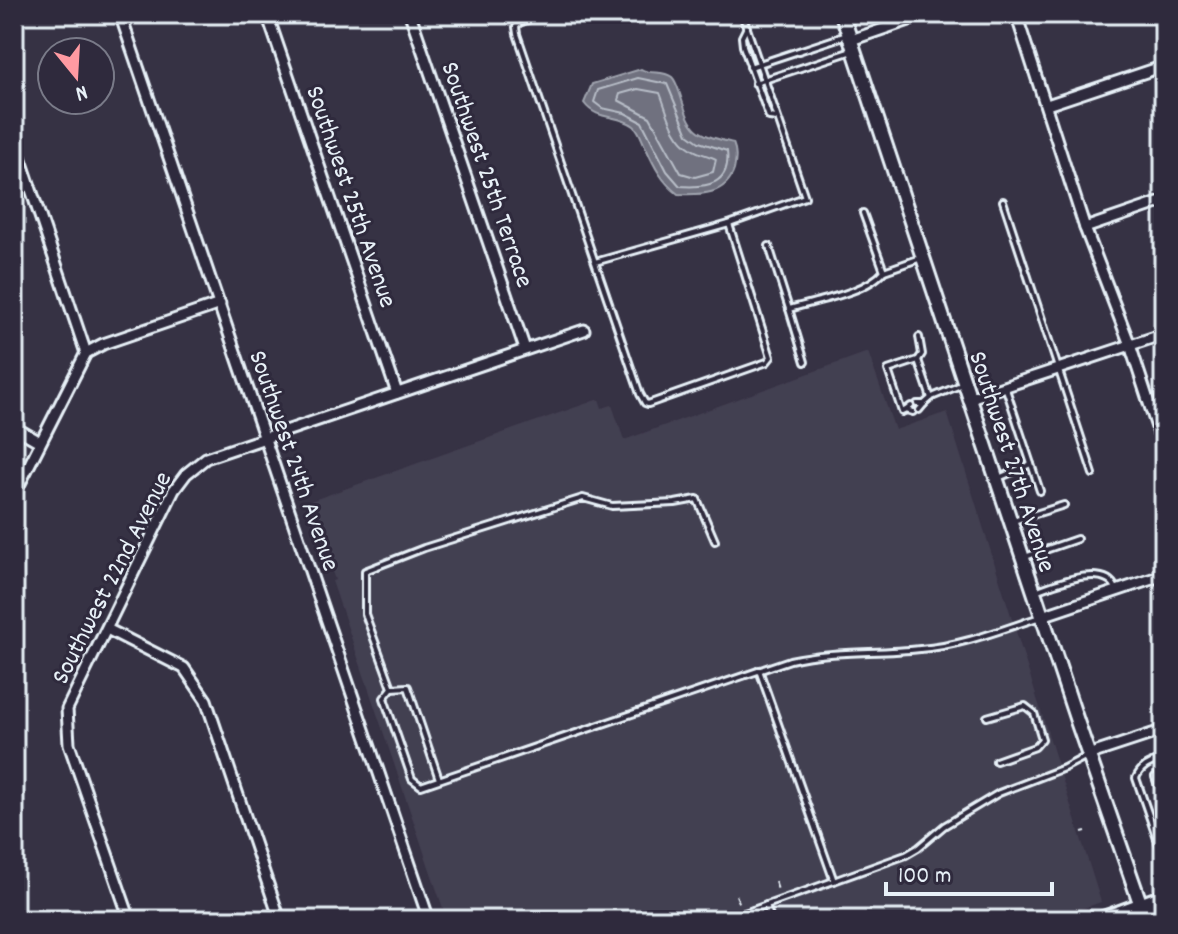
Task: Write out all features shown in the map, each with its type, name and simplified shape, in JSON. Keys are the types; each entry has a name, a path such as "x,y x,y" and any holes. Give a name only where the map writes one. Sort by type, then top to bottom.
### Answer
{"main road":[{"path":"1101,920 1164,897"}],"street":[{"name":"Southwest 24th Avenue","path":"120,14 429,920"},
{"name":"Southwest 25th Avenue","path":"267,14 397,393"},
{"name":"Southwest 25th Terrace","path":"410,14 525,349"},
{"name":"Southwest 27th Avenue","path":"842,14 1088,755 1146,920"},
{"path":"852,42 927,14"},
{"path":"1016,14 1085,228 1130,345 1164,449"},
{"path":"1047,105 1164,66"},
{"path":"14,139 86,353"},
{"path":"1085,228 1164,201"},
{"path":"14,495 86,353 103,344 220,304"},
{"name":"Southwest 22nd Avenue","path":"130,920 69,744 67,709 174,490 186,474 206,458 584,330"},
{"path":"970,398 1164,334"},
{"path":"14,427 40,442"},
{"path":"1042,616 1164,575"},
{"path":"107,629 184,668 206,700 280,920"},
{"path":"1088,755 1164,730"}],"lane":[{"path":"543,14 519,23 517,34 642,400 648,404 767,362 771,357 729,224"},
{"path":"595,262 729,224 805,197 742,14"},
{"path":"747,27 742,37 743,46 755,83 768,116 777,118"},
{"path":"750,67 852,42"},
{"path":"755,83 852,42"},
{"path":"1003,201 1093,474"},
{"path":"863,213 884,271"},
{"path":"769,246 805,362"},
{"path":"789,309 857,288 877,279 884,271 923,257"},
{"path":"919,337 922,354 918,360 888,370 902,412 965,383"},
{"path":"918,360 931,398"},
{"path":"1006,387 1040,491"},
{"path":"997,479 1031,464"},
{"path":"392,688 365,614 365,571 424,548 583,498 612,506 697,499 715,541"},
{"path":"1011,522 1064,505"},
{"path":"1023,557 1077,539"},
{"path":"1034,591 1077,577 1107,576 1112,579 1117,591"},
{"path":"439,779 408,687 392,688 384,698 412,779 421,786 812,654 944,646 1042,616"},
{"path":"759,670 834,881"},
{"path":"987,717 1025,706 1034,713 1042,739 1035,747 996,761"},
{"path":"725,920 906,855 944,826 999,793 1064,768 1088,755"},
{"path":"1164,758 1140,770 1136,778 1164,859"},
{"path":"1164,771 1155,777 1164,802"},
{"path":"766,905 771,920"},
{"path":"753,910 756,920"}],"path":[{"path":"775,881 779,894"},
{"path":"736,895 741,908"}],"shaded area":[{"path":"868,352 895,430 947,412 1101,902 1050,920 447,920 332,581 335,580 305,503 599,399 602,408 612,405 624,440"}],"water":[{"path":"641,69 672,77 692,124 710,137 733,143 736,156 734,170 719,189 678,194 659,173 634,126 601,115 584,103 592,84"}]}
